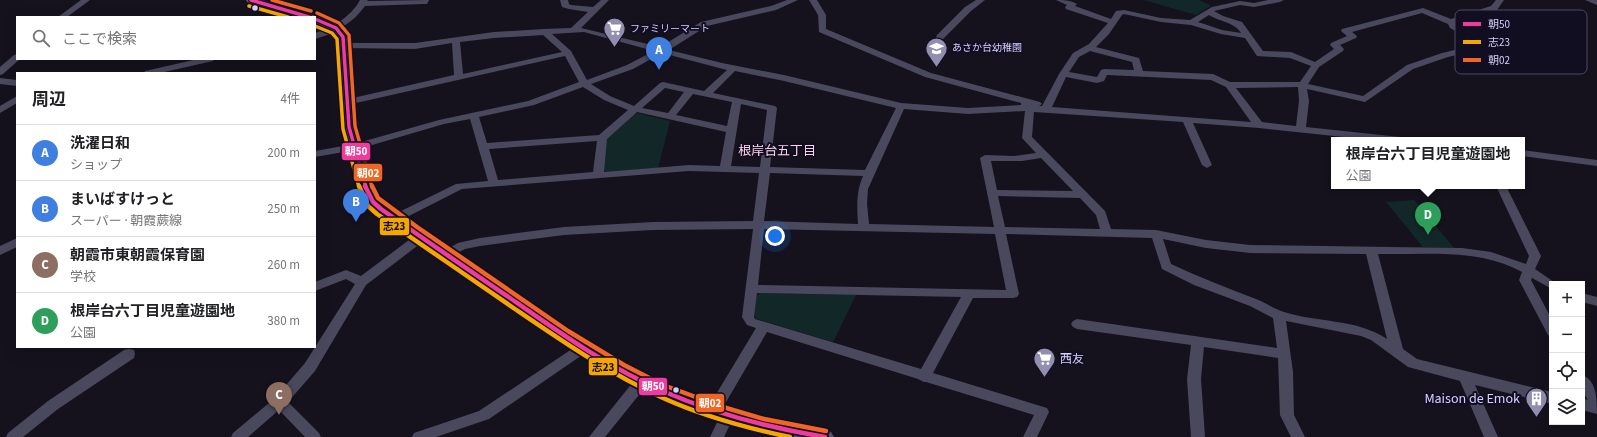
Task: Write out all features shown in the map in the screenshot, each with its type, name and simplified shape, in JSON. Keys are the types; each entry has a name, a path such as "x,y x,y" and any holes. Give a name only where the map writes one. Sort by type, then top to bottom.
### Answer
{"main road":[{"path":"250,0 306,16"},
{"path":"316,19 336,28 343,37 349,127 369,194 376,205 421,238 583,348 642,381 663,391 769,431 825,437"}],"street":[{"path":"63,16 86,0"},
{"path":"316,36 336,28 351,16 363,2 424,2 425,0"},
{"path":"564,0 565,5 569,7 594,10"},
{"path":"574,30 605,0"},
{"path":"316,154 355,148 442,122 531,103 585,85 630,67 662,50 704,24 773,8 794,0"},
{"path":"813,0 822,15 822,30 928,75 1026,105 1259,125 1373,137"},
{"path":"940,37 968,9 980,0"},
{"path":"1060,0 1076,2"},
{"path":"1192,23 1202,14 1212,9 1240,3 1254,5 1280,0"},
{"path":"1488,10 1494,8 1500,0"},
{"path":"1589,0 1597,3"},
{"path":"1076,2 1069,7 1112,22"},
{"path":"1301,129 1304,101 1302,85 1316,65 1340,49 1334,45 1353,36 1345,31 1423,10 1451,22 1455,27"},
{"path":"1209,11 1220,18 1239,24 1260,54 1291,55 1316,65"},
{"path":"1047,108 1064,74 1076,55 1090,48 1106,32 1119,13 1124,12 1161,20 1192,23 1221,32 1247,36"},
{"path":"1451,22 1455,21"},
{"path":"344,45 415,46 456,41 494,34 574,30 592,32 734,68 901,106 968,111 1026,105"},
{"path":"544,31 568,53 585,85 607,98 634,109 731,130"},
{"path":"456,41 458,77"},
{"path":"1090,48 1136,60 1139,73"},
{"path":"1064,74 1097,80 1101,79 1104,72 1213,77 1220,80 1222,83 1229,85 1302,85 1365,99 1410,68 1455,52"},
{"path":"347,102 568,53"},
{"path":"0,72 16,58"},
{"path":"152,72 206,60"},
{"path":"707,93 734,68"},
{"path":"0,81 16,83"},
{"path":"483,146 602,138 663,85 707,93 772,108 748,317 751,322 924,377 1042,412 1030,437"},
{"path":"1229,85 1259,125"},
{"path":"670,117 691,90"},
{"path":"0,110 16,100"},
{"path":"725,169 737,101"},
{"path":"1026,105 1030,112 1028,138 1101,214 1107,233"},
{"path":"864,228 862,204 863,189 869,173 901,106"},
{"path":"474,114 494,184"},
{"path":"1186,119 1207,165"},
{"path":"598,175 602,138"},
{"path":"1525,153 1597,164"},
{"path":"751,289 1013,294 986,158 1018,159 1043,155"},
{"path":"395,219 460,186 689,168 869,173"},
{"path":"1502,189 1535,256 1535,260 1528,270 1525,280 1549,326"},
{"path":"994,193 1082,195"},
{"path":"446,255 462,246 480,242 564,231 692,225 759,225 1156,234 1206,244 1250,249 1442,250 1482,254 1507,261 1528,270 1549,283"},
{"path":"1156,234 1166,266 1198,282 1254,303 1279,315 1363,332 1375,337 1413,363 1549,397"},
{"path":"238,437 280,402 310,367 362,282 421,238"},
{"path":"0,251 16,243"},
{"path":"1371,250 1397,352"},
{"path":"316,287 346,274 362,282"},
{"path":"924,377 969,294"},
{"path":"1585,298 1597,302"},
{"path":"1279,315 1286,372 1287,415 1298,437"},
{"path":"1077,324 1284,354"},
{"path":"717,437 721,412 764,326"},
{"path":"1198,342 1194,379 1198,437"},
{"path":"419,437 484,415 583,348"},
{"path":"13,437 53,405 129,354"},
{"path":"1465,377 1491,437"},
{"path":"596,437 608,425 642,381"},
{"path":"1585,384 1597,402"},
{"path":"280,402 314,437"},
{"path":"1585,405 1597,408"}],"green space":[{"path":"1144,0 1199,0 1212,6 1196,15"},
{"path":"637,113 670,121 658,168 607,172 603,170 605,138 633,114"},
{"path":"1414,200 1454,248 1423,247 1386,202"},
{"path":"761,293 856,295 833,342 757,319 754,315 756,296"}],"transit line":[{"name":"朝50","path":"251,0 306,16"},
{"name":"朝02","path":"272,0 311,11"},
{"name":"志23","path":"249,6 284,16"},
{"name":"朝02","path":"317,13 339,23 349,35 355,126 372,186 378,198 385,204 568,331 643,376 703,401 764,419 826,431"},
{"name":"朝50","path":"316,19 336,28 343,37 349,127 366,188 373,202 381,209 575,343 643,382 687,401 755,423 825,437"},
{"name":"志23","path":"316,26 332,33 337,39 343,129 360,190 368,206 377,214 560,340 623,378 683,407 725,421 790,437"}],"place":[{"name":"ファミリーマート","path":"615,48"},
{"name":"あさか台幼稚園","path":"936,68"},
{"name":"洗濯日和","path":"659,70"},
{"name":"まいばすけっと","path":"356,222"},
{"name":"根岸台六丁目児童遊園地","path":"1428,235"},
{"name":"西友","path":"1045,378"},
{"name":"朝霞市東朝霞保育園","path":"279,415"},
{"name":"Maison de Emok","path":"1536,418"}],"district":[{"name":"根岸台五丁目","path":"777,151"}]}
